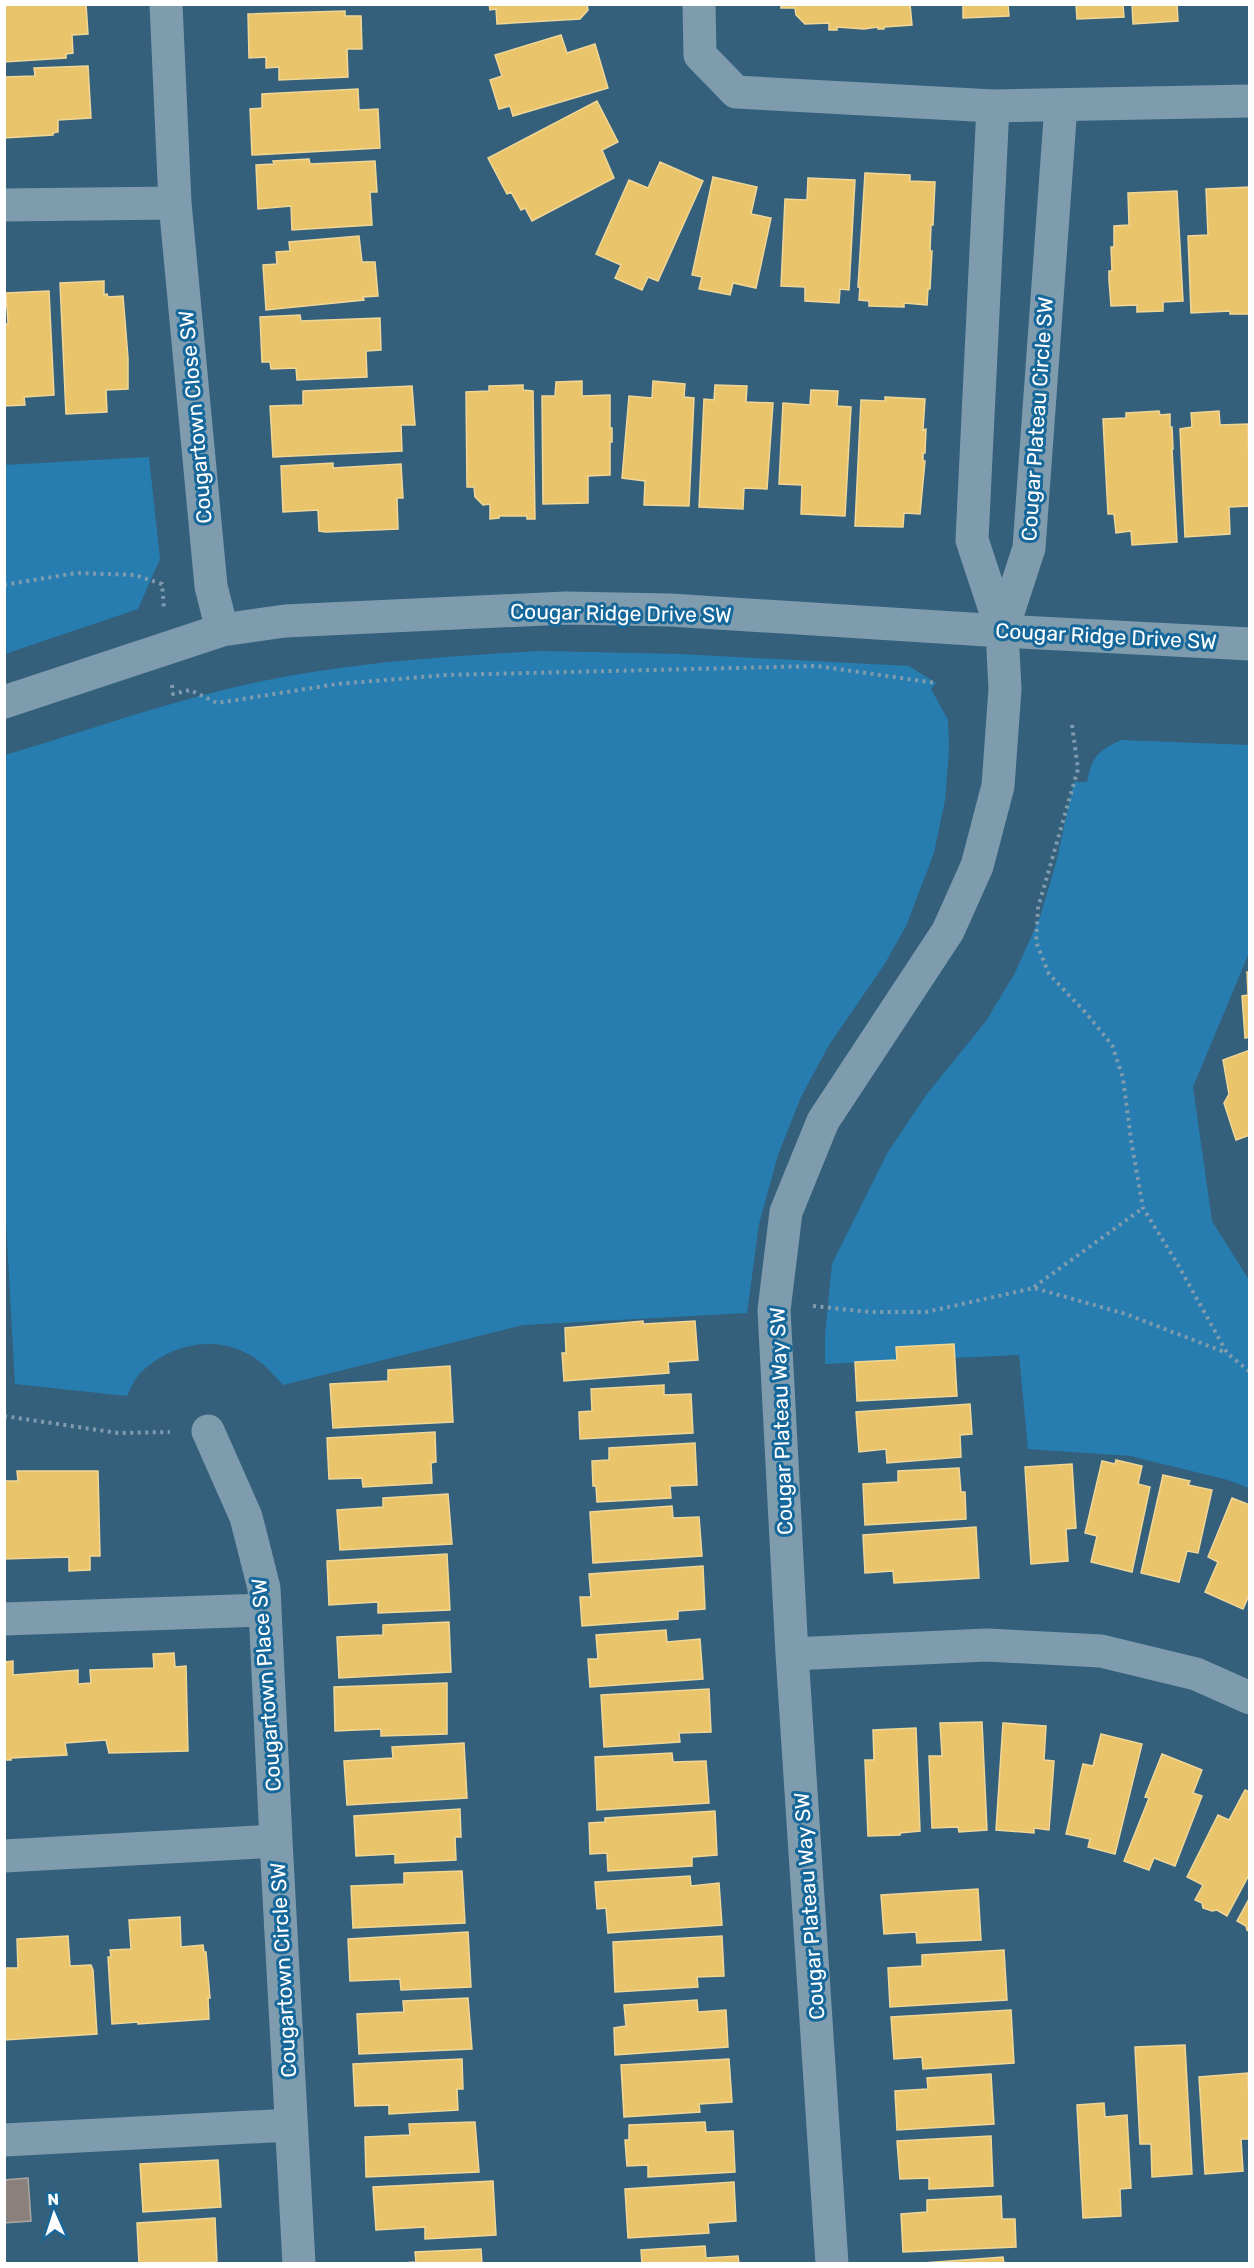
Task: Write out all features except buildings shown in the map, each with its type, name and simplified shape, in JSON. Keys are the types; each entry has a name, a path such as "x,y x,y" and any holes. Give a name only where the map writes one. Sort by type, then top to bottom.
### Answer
{"street":[{"name":"Cougartown Close SW","path":"166,4 175,203 210,586 222,630"},
{"path":"699,4 700,55 736,92 993,106 1250,101"},
{"name":"Cougar Plateau Circle SW","path":"1002,632 1029,548 1061,105"},
{"path":"993,106 972,540 1002,632"},
{"path":"4,205 175,203"},
{"name":"Cougar Ridge Drive SW","path":"4,702 222,630 285,621 566,608 670,610 1002,632 1250,644"},
{"name":"Cougar Plateau Way SW","path":"832,2264 792,1654 774,1310 786,1212 823,1121 948,931 977,866 998,786 1005,689 1002,632"},
{"name":"Cougartown Place SW","path":"208,1431 246,1517 264,1588 276,1841"},
{"path":"4,1619 265,1610"},
{"path":"792,1654 987,1645 1101,1651 1196,1674 1250,1698"},
{"name":"Cougartown Circle SW","path":"4,1856 276,1841 299,2264"},
{"path":"4,2140 291,2125"}],"path":[{"path":"4,585 76,573 135,575 162,584"},
{"path":"173,694 190,690 217,703 337,684 446,675 817,666 936,683"},
{"path":"1072,725 1078,769 1038,908 1036,942 1049,974 1112,1045 1123,1078 1143,1208 1177,1263 1227,1353"},
{"path":"774,1310 810,1306 870,1312 926,1312 1034,1288 1143,1208"},
{"path":"1034,1288 1126,1314 1227,1353 1250,1372"},
{"path":"4,1416 118,1433 208,1431"}],"shaded area":[{"path":"149,457 160,559 138,609 5,654 5,465"},
{"path":"540,651 680,654 909,666 936,683 931,689 948,720 949,750 945,800 934,853 906,926 884,965 829,1045 801,1097 778,1155 759,1224 747,1313 523,1325 283,1385 263,1364 248,1354 234,1348 205,1344 175,1350 149,1365 133,1383 127,1396 15,1384 4,1186 5,755 219,691 298,674 378,663"},
{"path":"1121,740 1249,745 1249,953 1193,1087 1212,1221 1249,1280 1249,1488 1228,1480 1130,1456 1028,1449 1019,1355 825,1364 825,1336 832,1264 888,1152 927,1094 986,1021 1015,973 1040,917 1056,863 1074,782 1087,782 1091,766 1097,755"}]}
